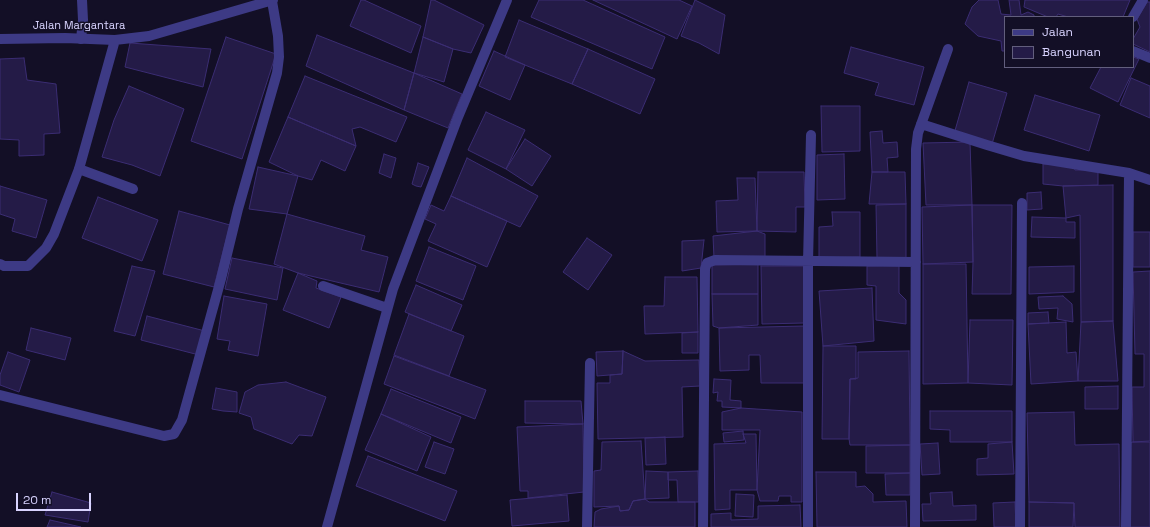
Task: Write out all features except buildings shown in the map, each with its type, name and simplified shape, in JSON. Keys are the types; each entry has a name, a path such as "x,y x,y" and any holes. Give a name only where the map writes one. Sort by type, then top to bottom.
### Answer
{"street":[{"path":"81,39 83,20 82,0"},
{"path":"327,527 393,289 458,117 507,0"},
{"path":"1134,16 1143,0"},
{"path":"0,395 164,436 174,434 182,420 221,278 238,209 277,73 279,57 278,36 272,1"},
{"name":"Jalan Margantara","path":"0,38 115,40 149,36 272,1"},
{"path":"0,264 4,266 28,266 46,248 54,234 79,169 115,40"},
{"path":"915,527 916,149 921,124 948,49"},
{"path":"1134,51 1150,58"},
{"path":"921,124 1024,156 1128,173 1150,180"},
{"path":"808,527 808,262 812,135"},
{"path":"79,169 133,189"},
{"path":"1126,527 1128,173"},
{"path":"1020,527 1022,203"},
{"path":"703,527 705,269 707,263 715,260 916,262"},
{"path":"323,286 387,308"},
{"path":"587,527 590,363"}]}
